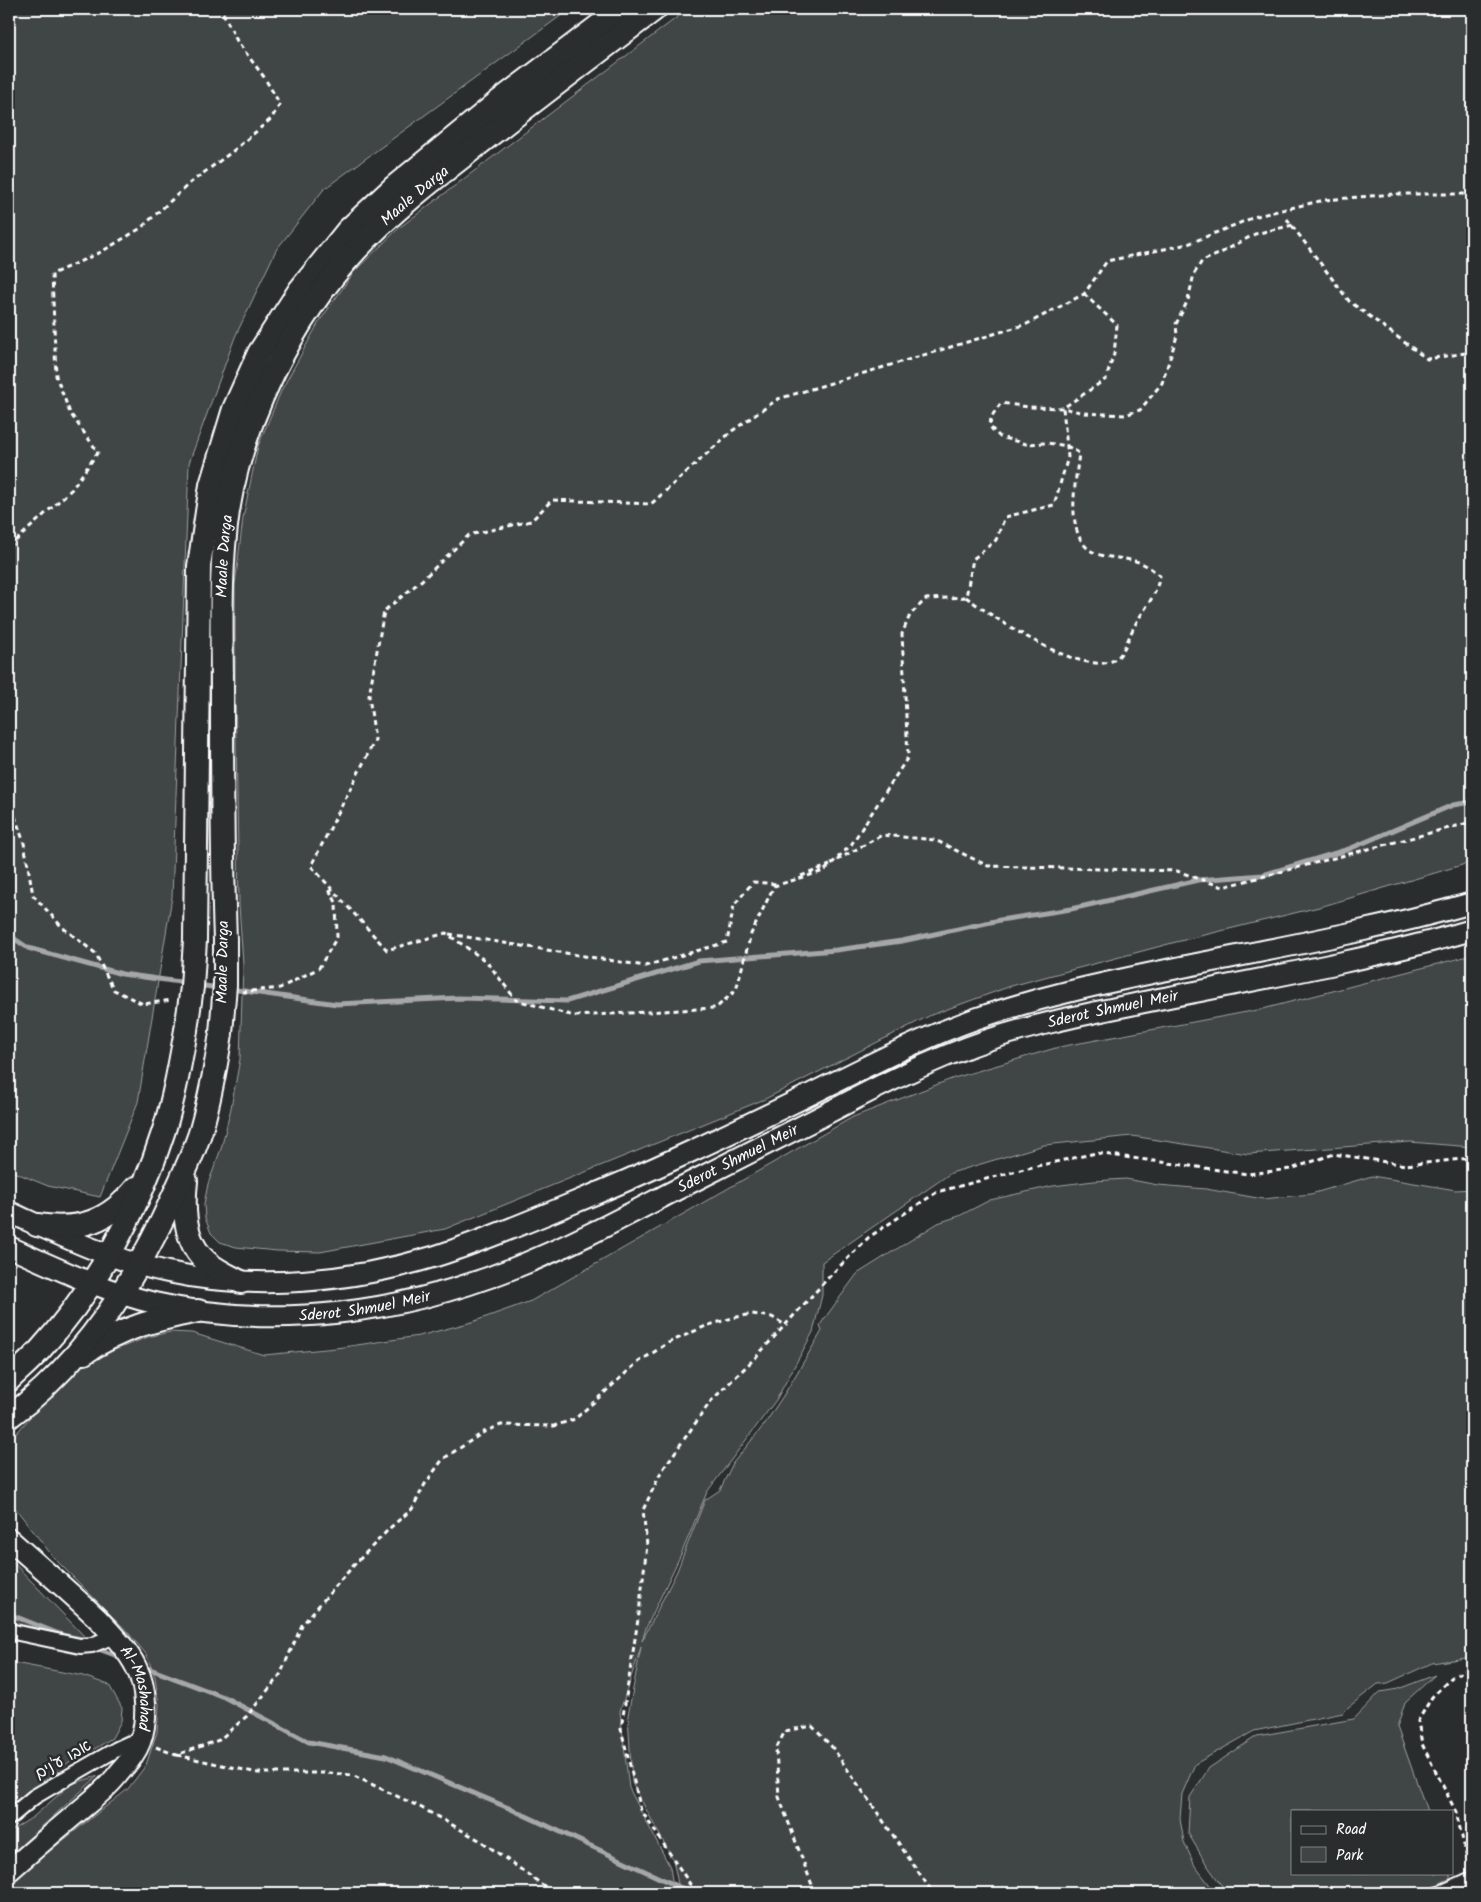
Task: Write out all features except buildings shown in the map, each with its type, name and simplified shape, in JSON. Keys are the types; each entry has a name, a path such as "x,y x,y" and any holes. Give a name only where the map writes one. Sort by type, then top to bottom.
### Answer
{"main road":[{"name":"Maale Darga","path":"9,1380 44,1346 67,1319 108,1254 149,1172 164,1130 176,1084 192,987 195,940 199,566 211,485 234,409 259,353 299,291 348,230 394,187 498,102 621,9"},
{"name":"Maale Darga","path":"71,1362 121,1294 157,1232 188,1165 200,1131 214,1080 221,1033 225,985 222,829 222,576 228,512 237,469 253,422 278,366 304,318 330,280 356,250 386,220 530,104 655,9"},
{"name":"Sderot Shmuel Meir","path":"9,1212 138,1265 185,1275 240,1282 300,1282 393,1267 436,1256 511,1229 629,1180 722,1138 928,1037 979,1017 1112,982 1370,929 1472,903"},
{"name":"Sderot Shmuel Meir","path":"9,1248 121,1294 198,1311 230,1315 282,1317 374,1309 472,1284 519,1266 564,1246 862,1095 939,1059 986,1041 1074,1017 1327,965 1431,942 1472,930"},
{"path":"188,1165 185,1212 188,1230 193,1243 206,1262 240,1282"},
{"path":"37,1225 57,1228 80,1226 97,1221 115,1209 131,1194 149,1172"},
{"path":"9,1417 47,1386 71,1362 107,1338 156,1319 198,1311"},
{"name":"Al-Mashahad","path":"9,1525 27,1554"},
{"name":"Al-Mashahad","path":"9,1539 83,1604 126,1650 137,1668 145,1701 144,1722 140,1742 118,1775 101,1792 9,1871"}],"street":[{"path":"9,1631 80,1646 92,1646 114,1636"},
{"name":"אבו ע'נים","path":"9,1818 34,1797 117,1748 130,1743 140,1742"},
{"path":"1441,1893 1472,1878"}],"path":[{"path":"9,547 72,489 98,452 70,413 56,376 52,274 101,252 141,228 190,183 233,152 271,120 280,104 264,76 237,42 221,9"},
{"path":"780,884 753,882 734,905 727,942 645,966 446,934 387,950 311,866 375,740 369,696 384,611 422,580 469,535 532,521 552,500 651,504 732,431 778,399 1027,324 1084,294 1107,262 1188,244 1257,216 1324,200 1394,194 1472,194"},
{"path":"1288,219 1349,301 1427,359 1472,352"},
{"path":"446,934 487,962 516,1000 574,1016 716,1008 736,990 751,934 774,886 824,871 832,864 851,845 908,756 902,634 910,615 926,598 966,597 995,619 1051,649 1083,662 1105,664 1119,657 1154,594 1160,576 1147,564 1123,558 1102,556 1084,546 1078,536 1073,510 1079,453 1067,446 1047,442 1026,444 1000,437 990,427 992,416 1002,404 1125,415 1140,410 1162,384 1177,336 1176,324 1188,300 1194,274 1202,261 1219,254 1254,234 1293,226"},
{"path":"1063,408 1106,380 1114,354 1117,326 1084,294"},
{"path":"966,597 973,559 996,540 1005,517 1054,504 1068,456 1063,408"},
{"path":"9,799 24,843 33,895 62,927 95,953 114,990 143,1004 181,999"},
{"path":"832,864 882,835 935,840 988,866 1177,871 1223,887 1472,822"},
{"path":"238,993 280,988 320,968 337,937 336,902 325,882"},
{"path":"696,1893 641,1810 621,1729 639,1613 646,1545 643,1510 661,1472 711,1401 756,1358 829,1277 869,1237 937,1192 1028,1168 1096,1153 1248,1174 1291,1169 1334,1154 1406,1165 1472,1158"},
{"path":"176,1755 220,1740 247,1716 280,1675 302,1625 354,1565 391,1527 412,1509 425,1484 443,1459 484,1432 501,1425 554,1426 575,1420 637,1363 668,1343 706,1326 752,1314 772,1317 786,1325"},
{"path":"1472,1667 1452,1677 1432,1697 1418,1720 1422,1744 1456,1812 1472,1878"},
{"path":"815,1893 779,1797 776,1749 785,1731 812,1726 832,1747 933,1893"},
{"path":"140,1742 176,1755 258,1773 330,1773 352,1775 420,1807 481,1841 554,1893"},
{"path":"1467,1858 1472,1855"},
{"path":"685,1893 690,1883"}],"green space":[{"path":"9,9 570,9 324,189 276,250 235,337 189,463 172,897 138,1102 100,1197 48,1186 9,1170"},
{"path":"688,9 1472,9 1472,862 1323,906 1176,942 1011,986 931,1015 765,1099 445,1229 320,1252 277,1251 236,1247 220,1242 211,1233 205,1218 204,1204 208,1184 221,1149 240,1059 243,964 239,905 235,585 243,518 258,446 282,389 319,322 354,272 399,228"},
{"path":"1472,955 1472,1147 1410,1142 1248,1154 1132,1136 1044,1145 951,1173 822,1262 822,1295 813,1332 776,1400 707,1492 682,1552 646,1628 642,1641 677,1571 705,1500 720,1490 733,1463 764,1425 822,1331 820,1326 822,1322 857,1274 938,1223 959,1216 990,1200 1053,1186 1094,1181 1126,1179 1158,1185 1206,1189 1263,1199 1311,1194 1372,1176 1456,1190 1472,1189 1472,1657 1432,1663 1388,1683 1378,1684 1343,1713 1254,1731 1195,1764 1182,1794 1180,1819 1184,1842 1195,1866 1216,1893 680,1893 673,1860 632,1783 628,1715 641,1647 620,1711 629,1788 670,1867 674,1893 9,1893 9,1886 28,1868 128,1789 146,1765 157,1732 159,1705 155,1677 146,1654 124,1628 54,1558 9,1500 9,1442 66,1375 84,1362 148,1337 170,1332 192,1333 264,1355 336,1348 419,1336 472,1322 531,1301 853,1117 954,1078 1059,1047 1263,1009"},
{"path":"9,1558 86,1638 9,1622"},
{"path":"9,1662 83,1676 109,1685 122,1708 121,1721 112,1738 73,1759 9,1809"},
{"path":"1435,1675 1405,1702 1397,1727 1427,1810 1291,1810 1291,1874 1449,1874 1451,1878 1419,1893 1227,1893 1207,1865 1188,1833 1190,1797 1209,1768 1257,1736 1354,1719 1380,1692 1398,1689"},
{"path":"98,1776 9,1856 9,1832 33,1817 71,1784"}],"waterway":[{"path":"230,989 337,1004 458,998 567,1001 699,961 836,950 902,941 1000,920 1071,909 1198,880 1263,875 1349,849 1453,805 1472,802"},
{"path":"9,935 28,948 122,974 187,983"},
{"path":"198,985 219,988"},
{"path":"9,1614 69,1638"},
{"path":"93,1647 123,1658"},
{"path":"142,1666 224,1697 309,1742 386,1756 511,1809 692,1893"}]}
